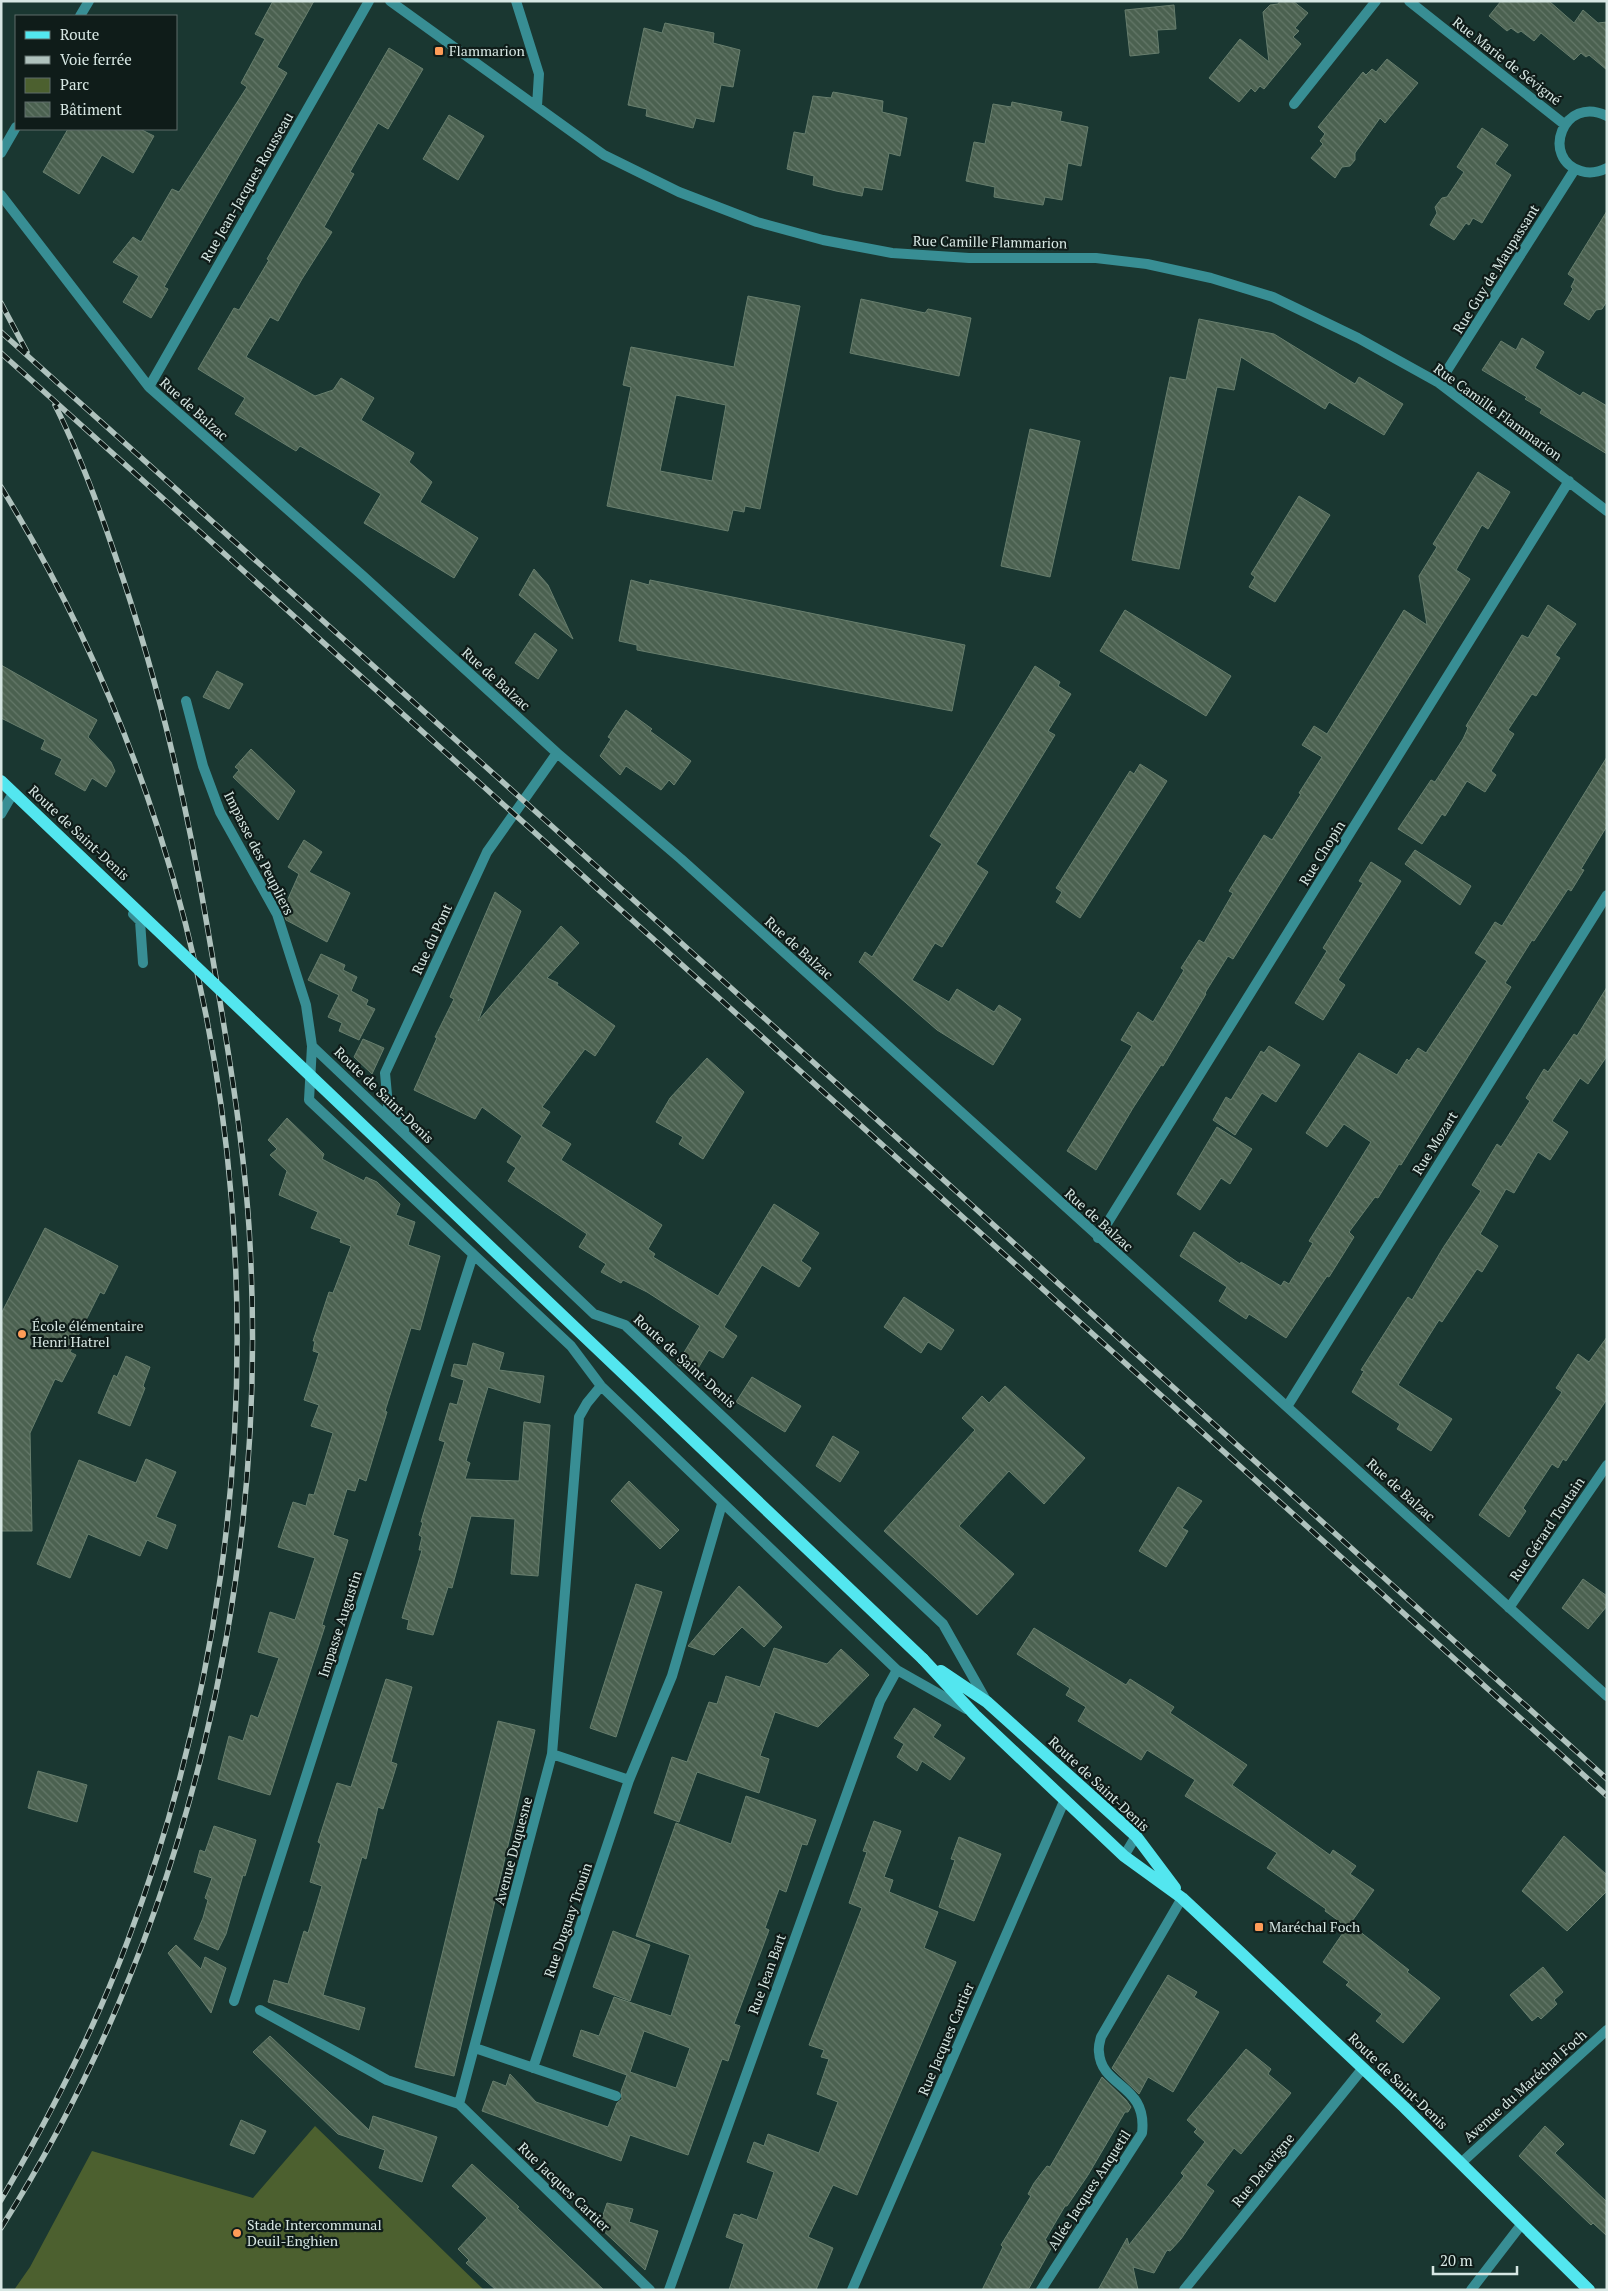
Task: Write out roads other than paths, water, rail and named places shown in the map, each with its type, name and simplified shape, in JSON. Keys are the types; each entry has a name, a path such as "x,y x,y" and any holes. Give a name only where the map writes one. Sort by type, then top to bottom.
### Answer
{"main road":[{"name":"Route de Saint-Denis","path":"1,781 924,1660 976,1715 1124,1856 1182,1898 1363,2068 1590,2290"},
{"name":"Route de Saint-Denis","path":"924,1660 987,1702 1136,1836 1182,1898"}],"street":[{"path":"81,15 89,1"},
{"name":"Rue Jean-Jacques Rousseau","path":"149,387 368,1"},
{"name":"Rue Camille Flammarion","path":"390,1 604,155 679,192 757,222 823,240 892,253 969,258 1096,258 1147,264 1210,278 1272,296 1358,338 1440,383 1607,511"},
{"path":"516,1 539,74 537,106"},
{"path":"1294,104 1376,1"},
{"name":"Rue Marie de Sévigné","path":"1409,1 1564,124"},
{"path":"1607,116 1593,111 1577,114 1564,124 1559,141 1560,149 1568,164 1575,169 1590,173 1607,168"},
{"path":"1,153 15,129"},
{"name":"Rue Guy de Maupassant","path":"1440,383 1575,169"},
{"name":"Rue de Balzac","path":"1,195 149,387 363,576 557,753 681,859 1098,1238 1288,1406 1607,1696"},
{"name":"Rue Chopin","path":"1098,1238 1569,481"},
{"name":"Impasse des Peupliers","path":"186,701 203,766 220,812 276,914 306,1004 312,1046"},
{"name":"Rue du Pont","path":"415,1146 388,1106 385,1072 487,852 557,753"},
{"name":"Route de Saint-Denis","path":"1,786 140,921 143,963"},
{"path":"1,814 12,795"},
{"name":"Rue Mozart","path":"1288,1406 1607,895"},
{"name":"Route de Saint-Denis","path":"312,1046 415,1146 594,1314 625,1325 943,1624 987,1702"},
{"name":"Route de Saint-Denis","path":"312,1046 309,1100 571,1346 601,1386 897,1670 976,1715"},
{"name":"Impasse Augustin","path":"234,2001 473,1255"},
{"name":"Avenue Duquesne","path":"459,2104 552,1754 579,1417 586,1403 601,1386"},
{"name":"Rue Gérard Toutain","path":"1509,1608 1607,1465"},
{"name":"Rue Duguay Trouin","path":"533,2068 630,1780 672,1676 722,1504"},
{"name":"Rue Jean Bart","path":"669,2290 880,1701 897,1670"},
{"path":"552,1754 630,1780"},
{"name":"Rue Jacques Cartier","path":"852,2290 1065,1799"},
{"path":"1124,1856 1136,1836"},
{"name":"Allée Jacques Anquetil","path":"1041,2290 1142,2133 1144,2119 1141,2108 1131,2093 1116,2082 1103,2066 1099,2052 1101,2037 1182,1898"},
{"path":"260,2010 387,2080 459,2104"},
{"name":"Avenue du Maréchal Foch","path":"1461,2163 1607,2030"},
{"path":"475,2048 616,2096"},
{"name":"Rue Delavigne","path":"1184,2290 1363,2068"},
{"name":"Rue Jacques Cartier","path":"459,2104 650,2290"},
{"path":"1471,2290 1521,2224"}],"railway":[{"path":"1,303 27,352"},
{"path":"1,332 544,819 1607,1779"},
{"path":"1,353 1607,1796"},
{"path":"1,2228 66,2114 122,1996 167,1873 203,1747 230,1619 246,1489 252,1358 249,1227 242,1151 226,1038 190,831 169,738 130,600 88,479 55,405"},
{"path":"1,487 90,654 159,830 205,1012 231,1198 236,1387 221,1574 185,1760 128,1940 115,1974 70,2073 37,2137 1,2200"}],"place":[{"name":"Flammarion","path":"439,51"},
{"name":"École élémentaire Henri Hatrel","path":"22,1334"},
{"name":"Maréchal Foch","path":"1259,1927"},
{"name":"Stade Intercommunal Deuil-Enghien","path":"237,2233"}]}
